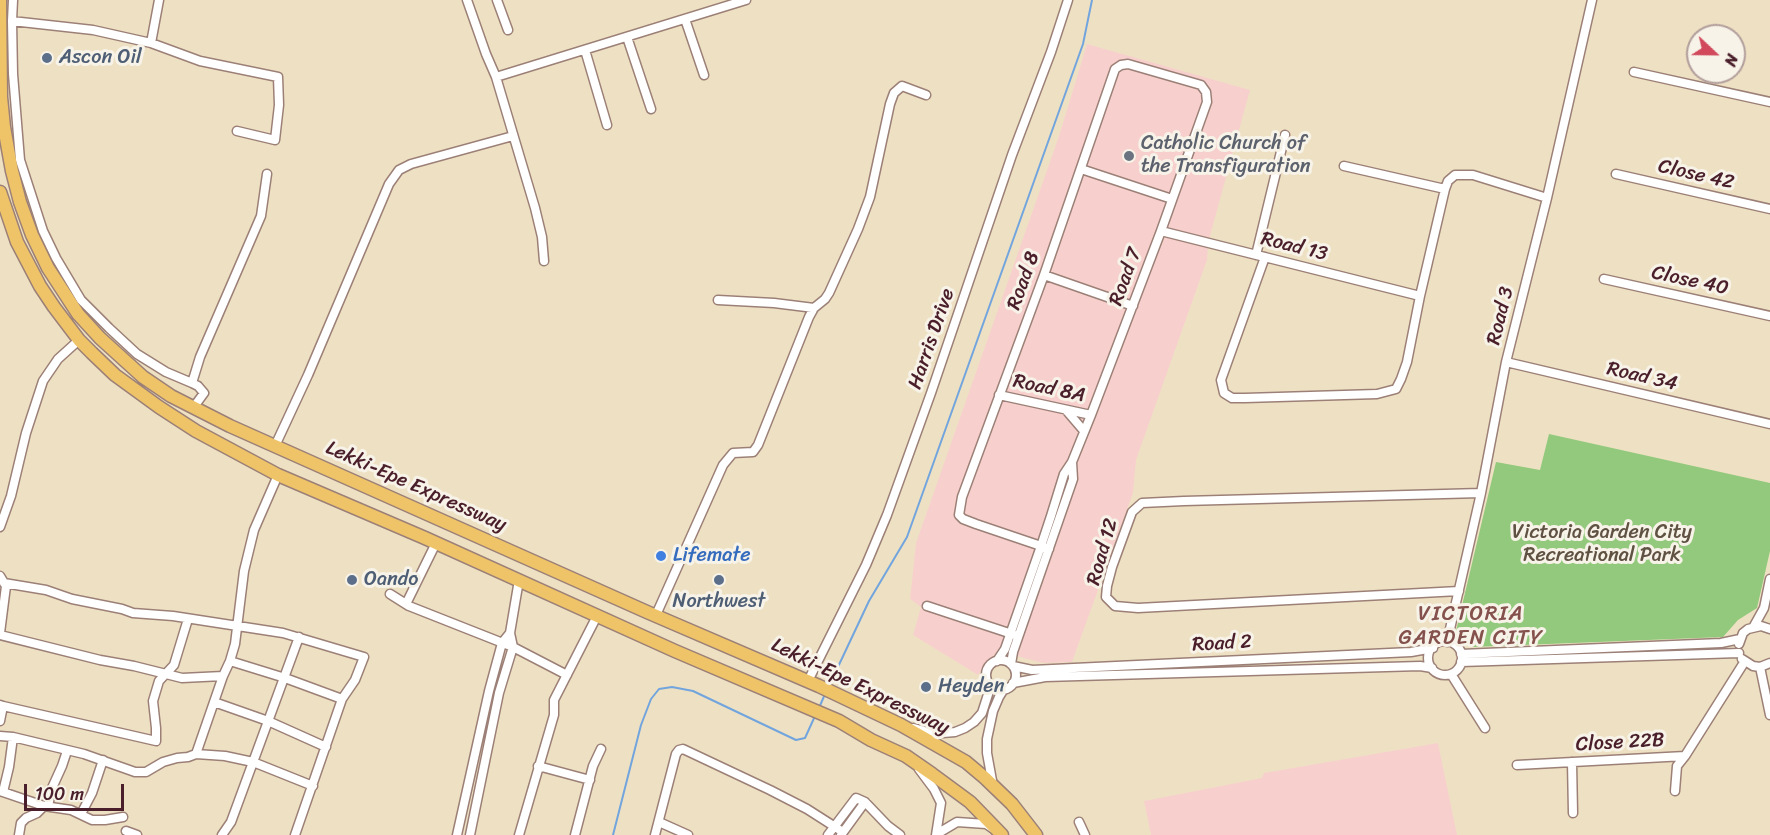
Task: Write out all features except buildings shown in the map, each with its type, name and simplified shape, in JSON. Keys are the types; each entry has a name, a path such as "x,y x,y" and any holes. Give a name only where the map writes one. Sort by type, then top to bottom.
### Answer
{"highway":[{"name":"Lekki-Epe Expressway","path":"0,0 4,127 18,192 32,235 48,268 78,314 100,339 143,377 212,418 813,683 902,725 966,762 1012,804 1036,835"},
{"name":"Lekki-Epe Expressway","path":"0,192 16,242 54,307 79,340 115,375 138,393 204,435 278,475 436,543 675,651 828,716 906,756 970,802 1000,834"},
{"path":"204,435 212,418"}],"street":[{"path":"13,0 14,74 20,160 43,231 81,300 137,354 166,372 198,386 204,393 193,408"},
{"path":"151,43 159,0"},
{"path":"467,0 496,77 542,237 544,261"},
{"path":"497,0 508,30"},
{"path":"496,77 746,0"},
{"name":"Harris Drive","path":"813,683 887,515 1068,0"},
{"name":"Road 3","path":"1447,642 1506,362 1547,198 1592,0"},
{"path":"685,19 704,75"},
{"path":"12,21 93,30 151,43 200,61 278,77 279,105 275,140 237,131"},
{"path":"627,37 651,109"},
{"path":"585,50 607,124"},
{"name":"Road 8","path":"1045,547 969,521 959,515 962,497 1044,275 1115,69 1128,64 1201,86 1206,92 1207,102"},
{"path":"1634,72 1770,102"},
{"path":"656,615 723,465 734,453 753,452 758,445 809,317 814,308 829,293 866,208 875,181 894,93 902,86 926,95"},
{"name":"Road 7","path":"1012,665 1015,635 1055,517 1064,474 1072,462 1092,415 1207,102"},
{"path":"1286,135 1261,256 1221,380 1224,393 1233,398 1377,394 1396,389 1407,362 1420,296 1448,181 1455,175 1473,176 1547,198"},
{"path":"275,446 316,357 389,183 399,170 411,164 513,136"},
{"path":"1344,166 1445,189"},
{"path":"1081,169 1172,199"},
{"path":"192,383 261,216 267,174"},
{"name":"Close 42","path":"1616,174 1770,209"},
{"name":"Road 13","path":"1161,231 1420,296"},
{"path":"1044,275 1133,306"},
{"name":"Close 40","path":"1604,279 1770,316"},
{"path":"718,300 814,308"},
{"path":"0,527 43,381 58,359 79,340"},
{"name":"Road 34","path":"1506,362 1770,424"},
{"name":"Road 8A","path":"999,395 1092,415"},
{"path":"1066,410 1084,431"},
{"path":"196,754 235,644 244,571 254,530 278,475"},
{"name":"Road 12","path":"1459,591 1138,608 1115,606 1106,597 1112,567 1132,512 1142,503 1480,493"},
{"path":"406,604 436,543"},
{"path":"2,579 72,599 134,613 237,625 283,633 364,657 355,680 342,699 295,835"},
{"path":"2,579 6,586 0,634 182,678 223,676"},
{"path":"1770,579 1764,608 1754,626 1743,633 1739,652 1744,661 1753,666 1760,667 1770,663"},
{"path":"470,835 499,693 513,647 510,633 519,580"},
{"path":"390,594 406,604 513,647 567,675"},
{"path":"927,606 1015,635"},
{"path":"519,835 554,715 554,700 597,616"},
{"path":"0,721 2,706 156,741 153,701 159,681 174,665 189,619"},
{"path":"1754,626 1770,629"},
{"path":"457,835 489,691 502,643 510,633"},
{"name":"Road 7","path":"997,661 1015,635"},
{"path":"222,835 231,822 299,637"},
{"path":"1624,652 1721,643 1740,639"},
{"path":"1447,642 1457,647 1461,658 1456,671 1451,674 1440,674 1432,668 1429,658 1432,648 1437,644 1447,642"},
{"name":"Road 2","path":"1012,665 1032,670 1411,652 1432,648"},
{"path":"1461,658 1624,652 1739,652"},
{"path":"993,786 987,753 989,725 999,697 1004,689 1013,683 1016,674 1012,665 1005,660 997,661 989,667 987,672 991,685 1004,689"},
{"path":"230,661 342,699"},
{"name":"Close 22B","path":"1517,765 1685,756 1744,661"},
{"name":"Road 2","path":"1013,683 1045,677 1420,666 1432,668"},
{"path":"1760,667 1770,715"},
{"path":"1451,674 1485,728"},
{"path":"902,725 931,733 955,732 974,722 982,712 991,685"},
{"path":"214,702 268,721 326,747"},
{"path":"0,736 13,737 103,759 135,772 146,772 163,762 196,754 225,756 253,762 313,786"},
{"path":"13,737 9,767 2,791 46,806 71,810 99,821 123,817"},
{"path":"575,835 593,766 601,749"},
{"path":"655,835 676,754 683,749 807,809 835,826 842,833 865,802"},
{"path":"19,835 21,824 26,818 46,806 66,751"},
{"path":"906,756 924,774 941,803 937,835"},
{"path":"1675,791 1677,766 1685,756"},
{"path":"81,814 93,793 103,759"},
{"path":"1572,762 1573,813"},
{"path":"538,766 590,780"},
{"path":"470,777 481,781"},
{"path":"828,835 856,798 865,802 900,835"},
{"path":"658,822 688,835"},
{"path":"937,835 957,822 986,824 1000,834"},
{"path":"1079,822 1085,835"},
{"path":"126,831 138,835"}],"shaded area":[{"path":"1087,44 1250,90 1208,243 1207,260 1136,460 1133,493 1072,662 1043,663 1001,652 988,661 978,675 913,635 921,607 910,599 916,543 1059,136"},
{"path":"1438,743 1457,835 1151,835 1144,801 1262,778 1264,773"}],"green space":[{"name":"Victoria Garden City Recreational Park","path":"1549,434 1770,483 1770,551 1757,608 1738,620 1723,637 1473,647 1456,631 1496,462 1540,470"}],"waterway":[{"path":"829,686 869,601 907,537 1083,44 1092,0"},
{"path":"613,835 641,725 651,699 659,689 672,687 693,691 796,740 805,738 815,716"},
{"path":"819,708 825,694"}],"place":[{"name":"Ascon Oil","path":"47,58"},
{"name":"Catholic Church of the Transfiguration","path":"1129,156"},
{"name":"Lifemate","path":"661,556"},
{"name":"Oando","path":"352,580"},
{"name":"Northwest","path":"719,580"},
{"name":"Heyden","path":"926,687"}],"district":[{"name":"VICTORIA GARDEN CITY","path":"1471,627"}]}
